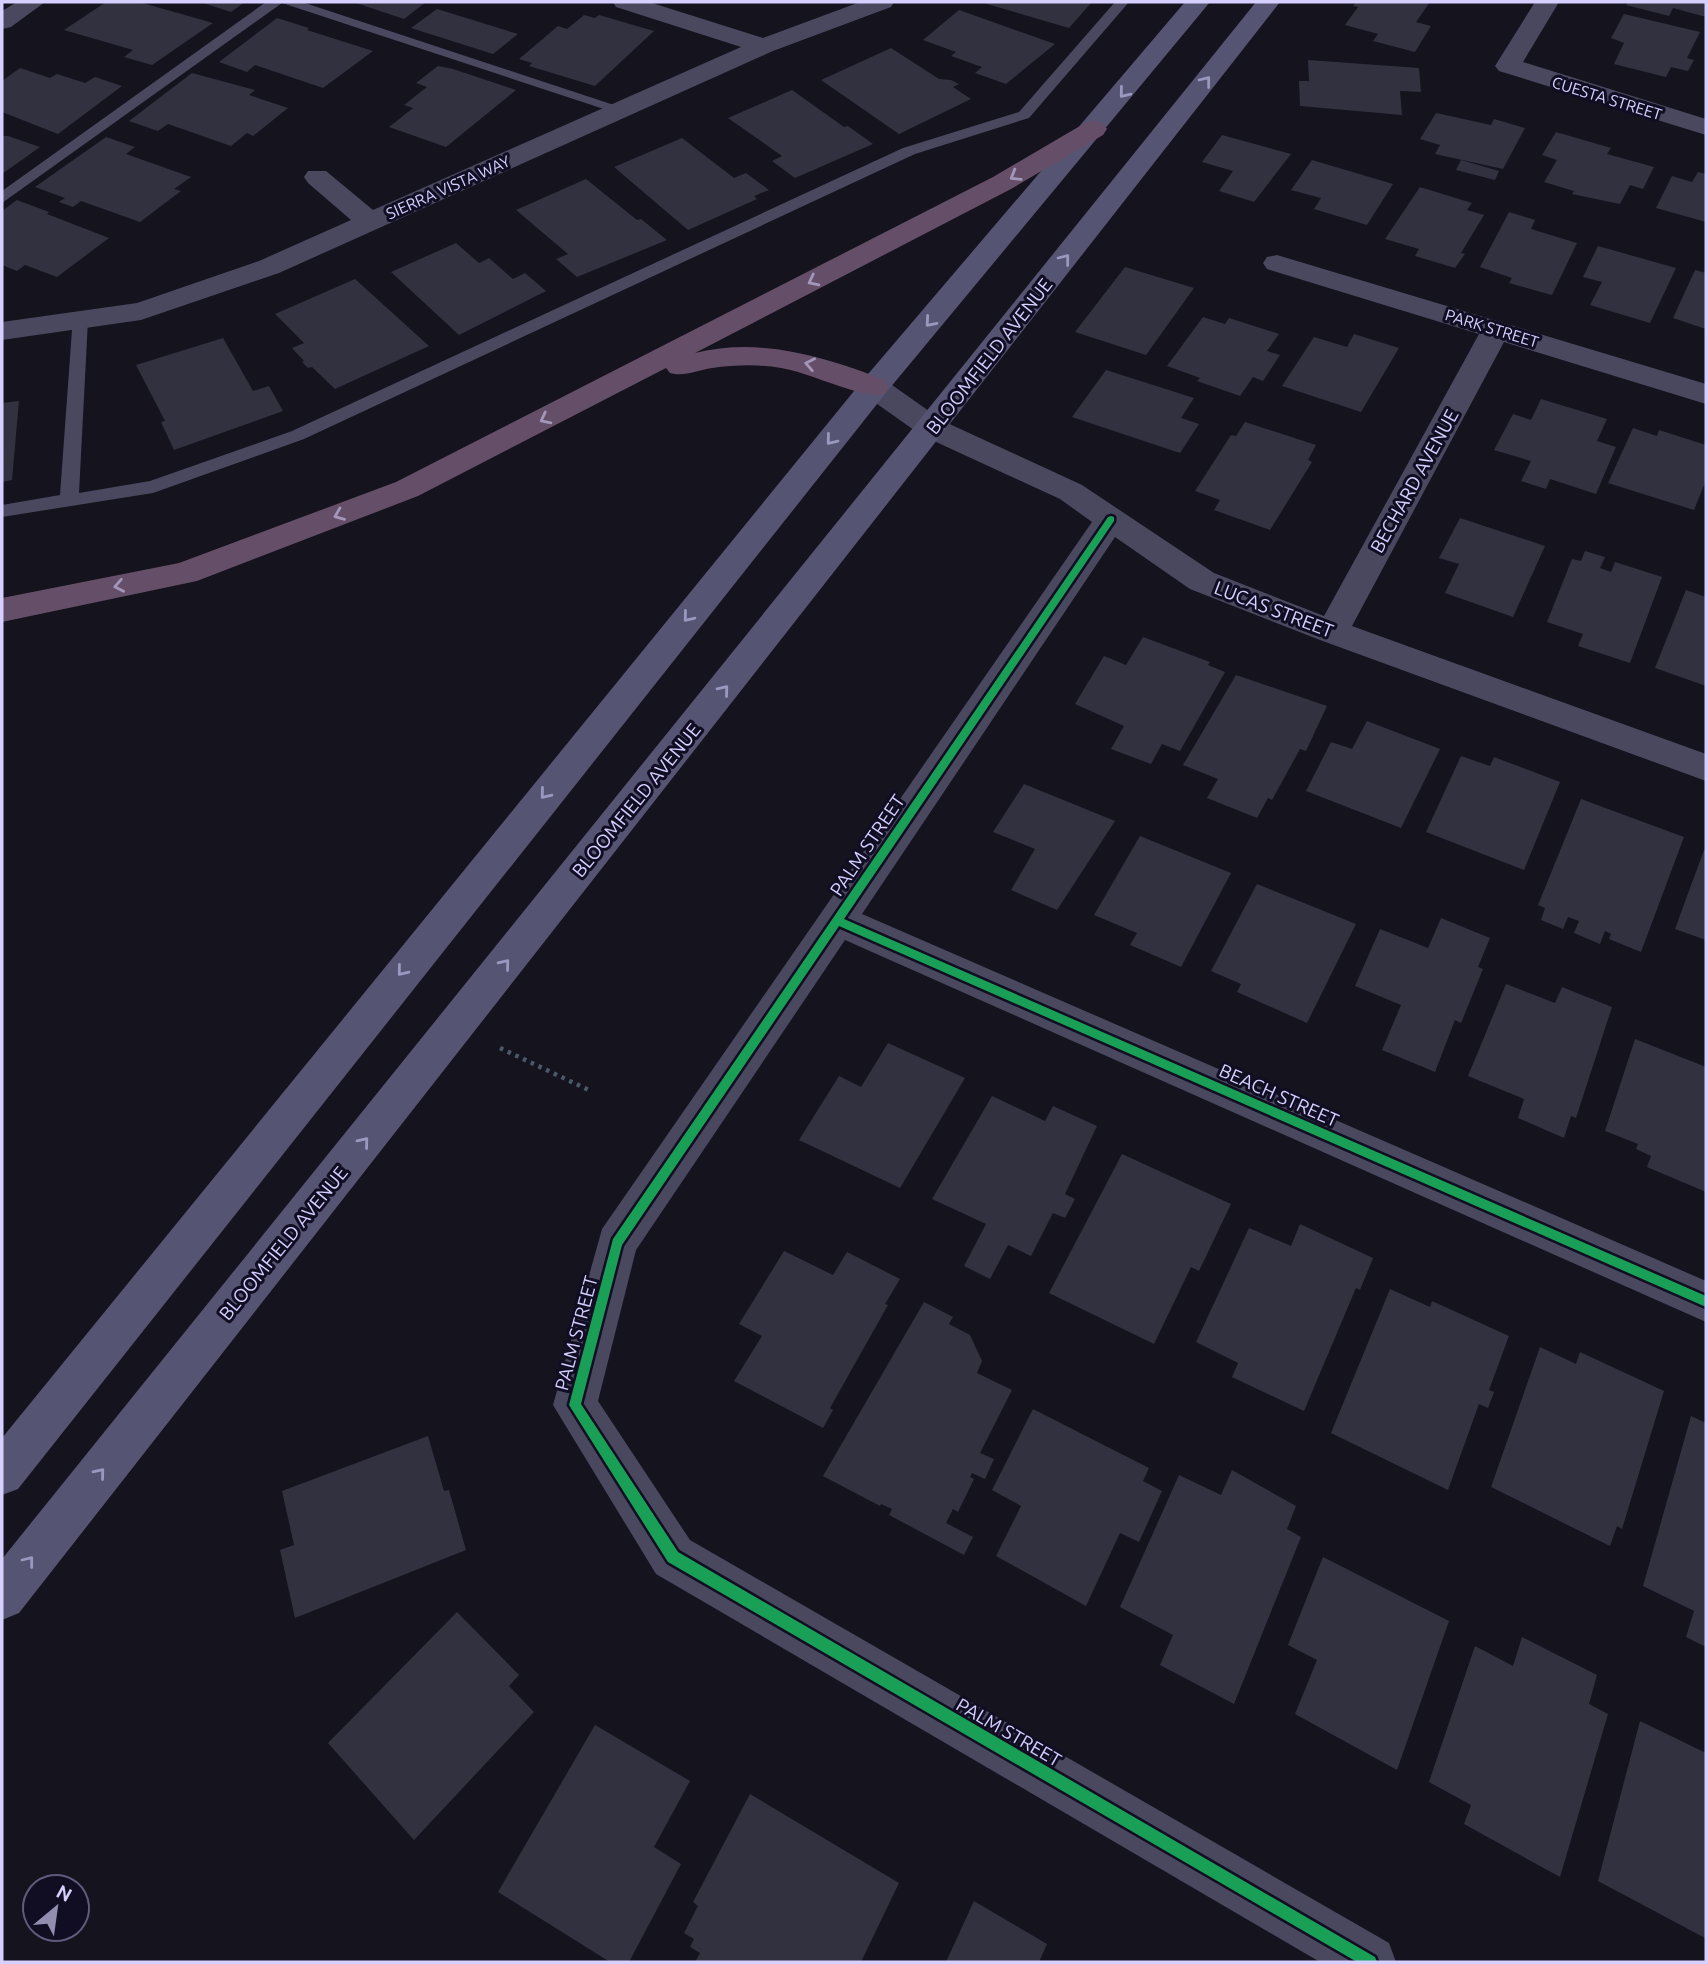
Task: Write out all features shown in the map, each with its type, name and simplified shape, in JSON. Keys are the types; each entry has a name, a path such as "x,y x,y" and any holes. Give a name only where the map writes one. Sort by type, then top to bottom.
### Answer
{"highway":[{"path":"2,610 185,573 407,488 1002,183 1094,129"},
{"path":"606,388 712,356 755,353 823,366 874,387"}],"main road":[{"path":"2,1472 874,387 1094,129 1198,2"},
{"name":"BLOOMFIELD AVENUE","path":"2,1596 1268,2"}],"street":[{"path":"2,22 33,2"},
{"path":"625,2 764,46"},
{"name":"SIERRA VISTA WAY","path":"2,331 141,311 269,267 764,46 883,2"},
{"name":"CUESTA STREET","path":"1547,2 1508,65 1706,127"},
{"path":"317,177 370,222"},
{"name":"PARK STREET","path":"1278,263 1706,394"},
{"name":"BECHARD AVENUE","path":"1332,632 1496,330"},
{"name":"LUCAS STREET","path":"874,387 932,428 1070,492 1202,581 1332,632 1706,768"},
{"name":"PALM STREET","path":"1111,519 617,1243 575,1405 673,1557 1370,1962"},
{"name":"BEACH STREET","path":"837,920 1706,1302"}],"lane":[{"path":"2,198 275,2"},
{"path":"288,2 621,110"},
{"path":"2,511 153,487 298,435 909,151 1024,115 1122,2"},
{"path":"69,500 79,320"}],"path":[{"path":"499,1047 591,1091"}],"building":[{"path":"106,2 139,2 213,23 152,65 124,57 133,50 64,30"},
{"path":"200,2 245,2 231,12"},
{"path":"353,2 426,2 404,19"},
{"path":"980,2 1092,2 1069,28"},
{"path":"1356,2 1430,2 1416,22 1431,26 1415,52 1373,41 1378,34 1345,25 1358,7 1353,6"},
{"path":"1628,2 1706,2 1706,17 1673,8 1669,16 1626,5"},
{"path":"437,9 518,34 493,54 411,28"},
{"path":"959,10 1055,44 1006,84 975,73 982,67 951,56 956,52 923,40"},
{"path":"1624,14 1700,32 1687,58 1694,60 1688,71 1671,67 1666,77 1614,64 1624,43 1611,38"},
{"path":"584,15 595,18 599,15 654,31 595,86 529,66 532,63 519,59 558,26 567,29"},
{"path":"277,18 373,51 323,88 255,65 247,72 219,62"},
{"path":"891,48 939,79 959,84 953,87 971,99 899,134 821,80"},
{"path":"1308,60 1419,68 1421,92 1400,91 1402,115 1300,106 1299,81 1309,81"},
{"path":"438,66 516,90 446,147 389,127 413,108 404,105 427,87 416,83"},
{"path":"20,68 50,78 57,74 85,83 95,77 122,86 58,134 2,112 2,81"},
{"path":"192,73 255,90 249,95 288,108 253,136 247,133 231,146 168,124 158,131 129,121"},
{"path":"792,90 873,144 795,178 772,161 782,156 728,118"},
{"path":"1436,113 1491,125 1494,119 1525,128 1503,169 1435,154 1440,145 1420,139"},
{"path":"1556,132 1611,148 1607,154 1654,167 1643,189 1630,185 1620,204 1572,194 1574,191 1544,182 1557,160 1542,155"},
{"path":"1222,135 1291,154 1254,202 1219,191 1233,171 1202,162"},
{"path":"2,136 8,136 40,147 2,174"},
{"path":"106,137 135,147 126,154 191,177 174,189 181,191 140,222 81,201 73,207 59,202 65,198 35,187"},
{"path":"682,138 734,178 746,173 769,190 754,196 757,199 688,230 614,167"},
{"path":"1312,160 1393,184 1367,225 1314,209 1321,198 1291,190"},
{"path":"1461,160 1499,171 1495,180 1456,170"},
{"path":"1698,172 1706,174 1706,222 1656,208 1672,176 1692,182"},
{"path":"586,179 667,240 577,277 556,259 568,254 516,210"},
{"path":"1420,187 1472,203 1467,210 1484,215 1455,268 1415,256 1419,249 1385,239"},
{"path":"17,200 109,238 57,277 25,265 17,271 2,265 2,211"},
{"path":"1509,212 1535,220 1531,229 1577,243 1552,295 1509,283 1512,278 1480,267"},
{"path":"456,243 479,263 489,258 513,279 525,273 546,291 459,335 391,272"},
{"path":"1598,246 1676,268 1650,323 1590,305 1602,282 1583,277"},
{"path":"1125,267 1194,288 1146,355 1075,332"},
{"path":"1695,270 1706,273 1706,329 1673,318"},
{"path":"355,279 429,346 335,389 312,367 308,368 302,362 304,361 292,348 304,343 275,314"},
{"path":"1203,317 1225,324 1229,318 1279,334 1267,351 1280,355 1263,381 1253,377 1240,396 1197,381 1200,378 1167,366"},
{"path":"1354,334 1399,348 1361,412 1282,386 1314,337 1347,347"},
{"path":"223,338 253,391 269,386 283,411 174,450 161,422 165,421 136,365"},
{"path":"1106,370 1194,398 1181,418 1199,424 1180,453 1072,417"},
{"path":"1541,399 1607,419 1597,441 1616,447 1596,494 1550,479 1546,489 1521,481 1531,461 1494,450 1513,414 1531,420"},
{"path":"19,401 12,480 2,482 2,403"},
{"path":"1245,422 1316,445 1308,460 1312,462 1270,530 1214,510 1220,500 1195,491 1231,435 1236,436"},
{"path":"1633,428 1657,436 1659,430 1706,445 1706,480 1694,510 1608,483"},
{"path":"1460,518 1545,546 1513,617 1445,593 1459,564 1439,558"},
{"path":"1585,551 1605,557 1600,568 1611,572 1615,562 1662,577 1630,663 1578,646 1583,634 1547,622 1572,559 1581,561"},
{"path":"1686,590 1706,597 1706,686 1655,668"},
{"path":"1143,637 1210,662 1208,665 1225,672 1180,751 1162,744 1151,764 1111,749 1124,726 1075,704 1104,656 1126,665"},
{"path":"1236,675 1327,706 1306,751 1300,749 1272,800 1268,798 1257,818 1207,798 1218,779 1183,765"},
{"path":"1367,721 1440,749 1401,828 1306,791 1331,742 1352,749"},
{"path":"1461,756 1490,766 1494,757 1560,782 1524,870 1426,832"},
{"path":"1024,784 1115,821 1057,910 1011,890 1035,849 993,832"},
{"path":"1581,799 1684,837 1641,952 1609,939 1611,934 1605,931 1600,944 1574,933 1579,921 1568,917 1563,929 1541,920 1545,908 1538,905"},
{"path":"1140,836 1231,873 1181,967 1130,945 1137,933 1094,915"},
{"path":"1704,850 1706,851 1706,940 1675,929"},
{"path":"1257,884 1356,924 1307,1023 1237,992 1241,984 1211,971"},
{"path":"1441,918 1490,938 1478,967 1483,969 1461,1023 1455,1020 1435,1072 1382,1050 1401,1005 1355,986 1380,929 1428,948"},
{"path":"1506,984 1555,1003 1562,987 1612,1007 1576,1118 1571,1116 1564,1138 1518,1118 1524,1099 1468,1076"},
{"path":"1635,1039 1706,1067 1706,1192 1647,1167 1651,1156 1636,1149 1638,1144 1605,1131"},
{"path":"888,1043 965,1078 900,1188 799,1140 839,1076 861,1087"},
{"path":"992,1096 1045,1121 1053,1106 1097,1126 1065,1194 1075,1199 1065,1218 1053,1213 1031,1256 1008,1245 990,1279 964,1266 986,1224 932,1199"},
{"path":"1122,1154 1231,1204 1199,1271 1191,1267 1154,1344 1049,1293"},
{"path":"1300,1224 1373,1258 1360,1290 1356,1288 1304,1411 1232,1377 1238,1363 1196,1342 1249,1228 1291,1246"},
{"path":"784,1251 833,1275 847,1252 900,1279 830,1408 833,1410 823,1428 734,1381 762,1336 739,1324"},
{"path":"1390,1289 1430,1307 1432,1301 1509,1336 1489,1390 1494,1392 1488,1408 1479,1404 1448,1490 1331,1433"},
{"path":"924,1302 953,1317 949,1324 970,1335 982,1361 977,1373 1012,1390 980,1453 994,1459 985,1479 972,1473 970,1477 974,1479 958,1512 953,1509 946,1523 973,1537 964,1555 889,1515 892,1509 881,1504 880,1506 823,1476"},
{"path":"1540,1347 1576,1364 1580,1352 1664,1391 1622,1529 1617,1526 1610,1546 1491,1487"},
{"path":"1033,1409 1149,1468 1143,1481 1162,1491 1139,1542 1120,1533 1086,1606 996,1556 1021,1506 992,1490"},
{"path":"1691,1416 1706,1423 1706,1647 1686,1637 1694,1611 1643,1586"},
{"path":"428,1436 444,1491 449,1490 466,1550 295,1618 280,1550 294,1545 282,1491"},
{"path":"1232,1470 1296,1506 1287,1529 1301,1537 1234,1704 1160,1665 1173,1635 1120,1607 1179,1475 1221,1495"},
{"path":"1323,1557 1449,1621 1397,1770 1295,1714 1317,1660 1288,1645"},
{"path":"457,1612 519,1675 509,1686 534,1712 414,1840 328,1743"},
{"path":"1522,1637 1597,1675 1589,1704 1608,1714 1560,1877 1464,1824 1471,1805 1429,1782 1475,1646 1513,1666"},
{"path":"1640,1721 1706,1753 1706,1944 1705,1938 1598,1881"},
{"path":"595,1725 690,1781 654,1847 681,1864 629,1962 610,1962 498,1892"},
{"path":"750,1794 899,1883 861,1962 695,1962 700,1953 690,1947 694,1939 684,1933 698,1906 693,1902"},
{"path":"974,1901 1047,1944 1039,1962 946,1962"}],"cycle path":[{"path":"1111,519 617,1243 575,1405 673,1557 1370,1962"},
{"path":"837,920 1706,1302"}]}
